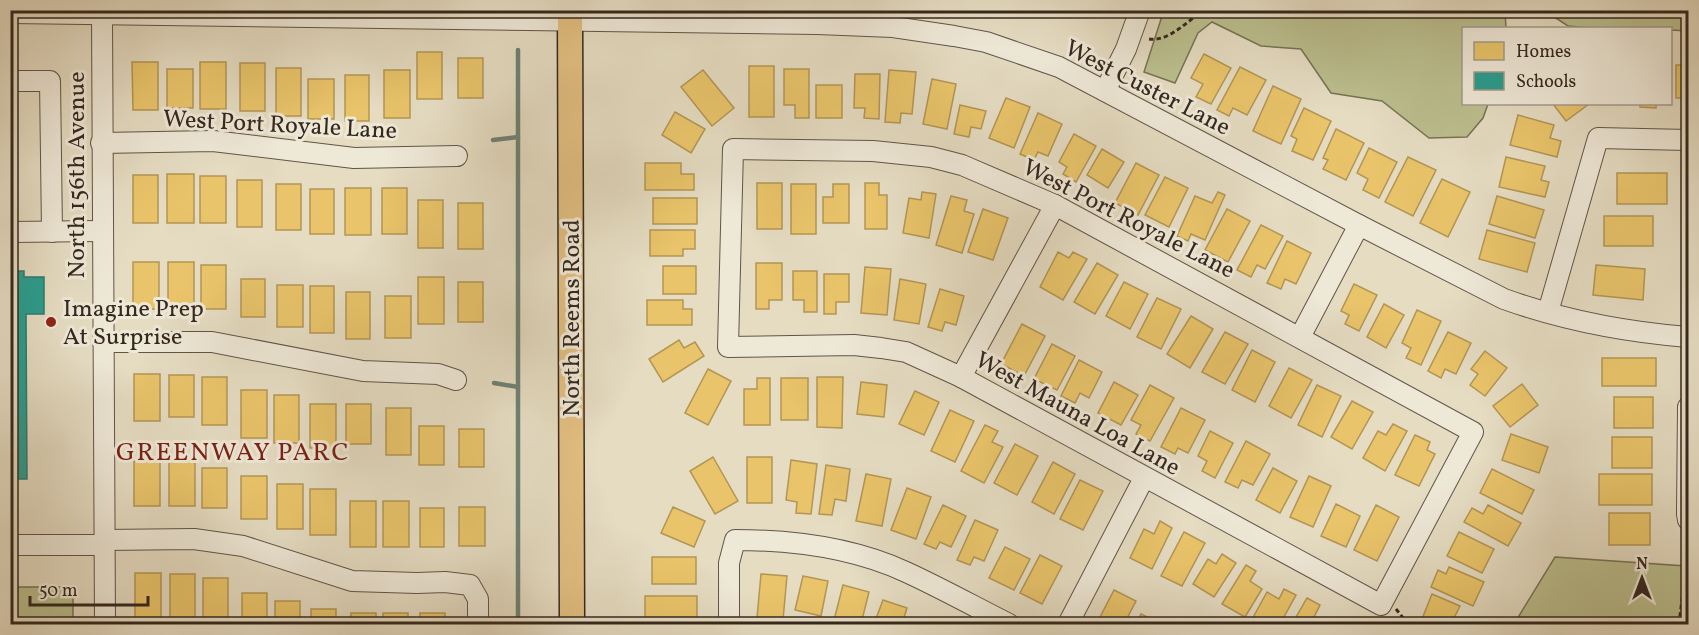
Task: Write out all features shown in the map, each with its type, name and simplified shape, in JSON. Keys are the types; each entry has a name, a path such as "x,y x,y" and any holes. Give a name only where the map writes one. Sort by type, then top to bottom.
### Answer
{"main road":[{"name":"North Reems Road","path":"570,15 572,624"}],"street":[{"path":"1105,91 1140,10"},
{"name":"West Custer Lane","path":"10,13 570,15 893,27 986,42 1059,67 1504,299 1626,330 1689,337"},
{"name":"North 156th Avenue","path":"102,13 105,624"},
{"path":"10,81 50,81 52,231"},
{"path":"1548,312 1598,138 1689,140"},
{"name":"West Port Royale Lane","path":"101,143 213,141 354,158 457,156"},
{"name":"West Port Royale Lane","path":"728,347 733,149 838,149 931,157 962,165 1055,205 1473,432 1381,605"},
{"path":"961,377 1055,205"},
{"path":"1300,337 1359,225"},
{"path":"10,232 102,231"},
{"path":"103,342 212,342 363,371 438,374 456,380"},
{"name":"West Mauna Loa Lane","path":"728,347 854,345 906,352 961,377 1381,605"},
{"path":"1689,407 1687,514 1689,520"},
{"path":"1068,624 1144,478"},
{"path":"10,545 194,539 243,546 352,581 445,582 470,585 478,599 478,624"},
{"path":"729,624 729,563 735,540 776,540 872,559 905,571 1009,624"}],"path":[{"path":"1130,36 1158,40 1174,32 1204,10"},
{"path":"1365,10 1372,10"},
{"path":"1679,624 1689,551"}],"green space":[{"path":"1172,11 1505,11 1506,27 1462,27 1462,105 1488,105 1483,118 1467,137 1429,138 1382,101 1331,93 1301,49 1261,46 1212,22 1198,33 1175,83 1144,72 1163,13"},
{"path":"1545,11 1682,11 1688,13 1688,31 1672,30 1672,27 1568,26"},
{"path":"1555,557 1686,566 1684,624 1514,624"},
{"path":"11,587 73,587 73,624 11,624"}],"building: Homes":[{"path":"417,52 442,52 442,99 417,99"},
{"path":"1204,54 1231,68 1211,104 1196,97 1203,84 1191,78"},
{"path":"458,58 483,58 483,98 458,98"},
{"path":"132,62 158,62 158,110 133,110"},
{"path":"200,62 226,62 226,109 200,109"},
{"path":"240,63 265,63 265,111 240,111"},
{"path":"1676,65 1688,65 1688,108 1684,108 1684,98 1676,98"},
{"path":"749,66 774,66 774,117 749,117"},
{"path":"1240,67 1266,80 1247,115 1233,108 1229,116 1217,110"},
{"path":"276,68 301,68 301,116 276,116"},
{"path":"167,69 193,69 193,108 167,108"},
{"path":"784,69 809,69 809,118 795,118 795,105 784,105"},
{"path":"384,70 410,70 410,118 384,118"},
{"path":"703,70 734,108 712,126 681,87"},
{"path":"889,70 916,72 912,114 901,113 900,123 885,122"},
{"path":"855,74 880,74 879,119 864,118 865,108 854,108"},
{"path":"345,75 369,75 369,121 345,121"},
{"path":"308,79 334,79 334,119 308,119"},
{"path":"932,79 956,84 947,129 923,124"},
{"path":"816,85 842,85 842,118 816,118"},
{"path":"1273,86 1301,99 1281,144 1253,131"},
{"path":"1006,98 1030,107 1014,148 989,138"},
{"path":"960,105 986,111 981,129 971,127 969,137 954,134"},
{"path":"1554,105 1588,105 1566,121"},
{"path":"1640,105 1656,105 1656,108 1640,107"},
{"path":"1304,108 1331,121 1313,160 1292,151 1297,139 1291,136"},
{"path":"675,112 705,129 691,153 662,135"},
{"path":"1038,113 1062,124 1048,156 1038,152 1034,160 1020,154"},
{"path":"1518,115 1554,125 1550,138 1561,141 1557,157 1510,145"},
{"path":"1336,129 1364,143 1346,180 1323,169 1328,160 1323,158"},
{"path":"1074,134 1096,146 1076,182 1063,174 1067,167 1059,162"},
{"path":"1369,148 1397,162 1379,198 1363,190 1368,179 1357,173"},
{"path":"1102,149 1124,162 1108,188 1087,175"},
{"path":"1408,157 1436,170 1413,216 1385,202"},
{"path":"1506,157 1545,166 1541,180 1549,182 1545,197 1499,187"},
{"path":"645,163 681,163 681,174 694,174 694,190 645,190"},
{"path":"1136,163 1159,175 1138,215 1115,203"},
{"path":"1617,173 1667,173 1667,204 1617,204"},
{"path":"167,174 194,174 194,223 167,223"},
{"path":"133,175 158,175 158,223 133,223"},
{"path":"200,176 226,176 226,223 200,223"},
{"path":"1165,177 1188,188 1169,227 1145,215"},
{"path":"1442,179 1470,192 1448,237 1420,223"},
{"path":"237,180 262,180 262,227 237,227"},
{"path":"757,183 782,183 782,229 757,229"},
{"path":"865,183 879,183 879,195 887,195 887,229 865,229"},
{"path":"276,184 301,184 301,230 276,230"},
{"path":"791,184 816,184 816,234 791,234"},
{"path":"833,184 849,184 849,223 823,223 823,197 833,197"},
{"path":"345,188 371,188 371,235 345,235"},
{"path":"382,188 407,188 407,234 382,234"},
{"path":"310,189 334,189 334,234 310,234"},
{"path":"922,192 936,194 929,238 903,233 909,198 921,200"},
{"path":"1218,192 1225,195 1205,240 1191,234 1188,241 1177,236 1195,196 1212,203"},
{"path":"951,196 967,200 964,211 974,214 962,253 936,245"},
{"path":"1497,196 1544,210 1535,238 1489,224"},
{"path":"653,198 697,198 697,224 653,224"},
{"path":"418,200 443,200 443,248 418,248"},
{"path":"458,203 483,203 483,249 458,249"},
{"path":"983,209 1008,218 993,260 968,252"},
{"path":"1227,209 1250,221 1228,262 1205,250"},
{"path":"1604,216 1653,216 1653,246 1604,246"},
{"path":"1261,225 1283,236 1265,269 1257,265 1251,277 1237,270"},
{"path":"650,230 695,230 695,249 683,249 683,256 650,256"},
{"path":"1487,230 1535,243 1527,272 1479,259"},
{"path":"1287,241 1311,253 1296,284 1285,279 1281,289 1267,283"},
{"path":"1058,252 1069,258 1073,252 1087,259 1063,300 1040,287"},
{"path":"133,262 159,262 159,309 133,309"},
{"path":"168,262 194,262 194,308 168,308"},
{"path":"756,263 782,263 782,300 769,300 769,309 756,309"},
{"path":"1097,263 1118,275 1095,314 1074,302"},
{"path":"201,265 226,265 226,309 201,309"},
{"path":"1596,265 1645,269 1643,300 1593,295"},
{"path":"663,266 696,266 696,294 663,294"},
{"path":"865,267 891,269 887,315 861,313"},
{"path":"793,271 817,271 817,312 804,312 804,300 793,300"},
{"path":"824,274 849,274 849,302 836,302 836,314 824,314"},
{"path":"418,277 444,277 444,324 418,324"},
{"path":"241,279 265,279 265,317 241,317"},
{"path":"900,279 926,284 919,324 894,320"},
{"path":"458,282 483,282 483,322 458,322"},
{"path":"1124,282 1148,294 1130,329 1106,316"},
{"path":"1354,284 1377,295 1359,331 1345,324 1349,315 1341,311"},
{"path":"277,285 303,285 303,327 277,327"},
{"path":"310,286 334,286 334,333 310,333"},
{"path":"940,289 964,296 956,325 945,322 942,331 928,327"},
{"path":"346,292 370,292 370,339 346,339"},
{"path":"385,296 411,296 411,338 385,338"},
{"path":"1157,298 1181,309 1161,349 1137,337"},
{"path":"647,300 683,300 683,309 692,309 692,325 647,325"},
{"path":"1384,304 1404,315 1386,348 1367,337"},
{"path":"1417,310 1441,321 1421,365 1406,358 1411,348 1402,343"},
{"path":"1191,316 1213,329 1190,368 1167,354"},
{"path":"1022,324 1045,336 1024,376 1001,364"},
{"path":"1225,332 1248,344 1225,384 1202,372"},
{"path":"1448,332 1471,343 1456,374 1445,369 1441,378 1428,371"},
{"path":"679,340 684,348 695,342 704,356 663,382 649,359"},
{"path":"1052,344 1075,356 1057,390 1034,379"},
{"path":"1252,350 1275,362 1255,402 1232,390"},
{"path":"1485,351 1507,368 1485,396 1470,385 1478,374 1471,369"},
{"path":"1602,358 1656,358 1656,386 1602,386"},
{"path":"1079,360 1102,372 1089,398 1080,393 1075,403 1061,396"},
{"path":"1289,368 1312,380 1291,418 1269,406"},
{"path":"708,369 731,381 708,425 685,413"},
{"path":"134,374 160,374 160,421 134,421"},
{"path":"169,375 194,375 194,417 169,417"},
{"path":"202,377 227,377 227,425 202,425"},
{"path":"817,377 843,377 842,428 817,427"},
{"path":"757,378 770,378 770,425 744,425 744,389 757,389"},
{"path":"781,378 808,378 808,420 781,420"},
{"path":"861,382 887,385 884,417 857,414"},
{"path":"1114,382 1138,395 1121,425 1098,413"},
{"path":"1522,384 1538,405 1510,427 1493,406"},
{"path":"1150,385 1174,398 1150,441 1136,434 1141,425 1131,420"},
{"path":"1317,385 1341,396 1322,437 1298,425"},
{"path":"241,390 267,390 267,438 241,438"},
{"path":"915,391 939,402 924,435 899,424"},
{"path":"274,395 299,395 299,443 274,443"},
{"path":"1614,397 1653,397 1653,428 1614,428"},
{"path":"1352,401 1373,412 1352,449 1331,437"},
{"path":"310,404 336,404 336,448 310,448"},
{"path":"346,404 371,404 371,444 346,444"},
{"path":"386,408 411,408 411,455 386,455"},
{"path":"1181,408 1205,420 1188,453 1178,448 1175,454 1161,447"},
{"path":"950,410 974,421 955,462 931,451"},
{"path":"1393,424 1407,431 1385,471 1363,458 1378,431 1386,435"},
{"path":"985,425 998,431 992,442 1003,447 984,483 961,471"},
{"path":"419,426 444,426 444,465 419,465"},
{"path":"459,429 484,429 484,467 459,467"},
{"path":"1210,431 1233,443 1215,478 1202,471 1207,461 1198,456"},
{"path":"1511,434 1548,447 1539,473 1502,460"},
{"path":"1415,435 1430,442 1427,450 1435,454 1419,486 1395,475"},
{"path":"1612,437 1652,437 1652,468 1612,468"},
{"path":"1246,441 1270,454 1253,485 1242,480 1238,488 1225,482"},
{"path":"1015,444 1038,456 1017,495 994,483"},
{"path":"713,457 738,501 715,514 690,471"},
{"path":"747,457 772,457 772,503 747,503"},
{"path":"169,458 195,458 195,506 169,506"},
{"path":"791,460 817,464 811,514 796,513 797,502 786,500"},
{"path":"134,461 160,461 160,506 134,506"},
{"path":"1053,462 1075,474 1054,514 1032,502"},
{"path":"826,465 850,469 846,501 835,499 832,515 819,514"},
{"path":"202,468 227,468 227,508 202,508"},
{"path":"1273,468 1297,481 1280,513 1256,500"},
{"path":"1492,469 1534,490 1522,514 1480,493"},
{"path":"866,474 891,479 882,526 856,521"},
{"path":"1599,474 1652,474 1652,505 1599,505"},
{"path":"241,476 267,476 267,519 241,519"},
{"path":"1309,476 1331,486 1313,527 1290,517"},
{"path":"1080,480 1103,491 1083,530 1060,519"},
{"path":"277,484 303,484 303,529 277,529"},
{"path":"907,488 931,497 916,539 891,530"},
{"path":"310,489 336,489 336,535 310,535"},
{"path":"350,501 376,501 376,547 350,547"},
{"path":"383,501 409,501 409,547 383,547"},
{"path":"1336,504 1360,516 1346,547 1321,536"},
{"path":"943,505 966,516 951,547 940,542 936,549 924,544"},
{"path":"1376,505 1399,517 1377,561 1354,550"},
{"path":"1488,505 1521,523 1508,546 1464,522 1472,508 1483,514"},
{"path":"459,507 485,507 485,546 459,546"},
{"path":"673,507 705,521 694,547 661,533"},
{"path":"420,508 444,508 444,547 420,547"},
{"path":"1609,513 1650,513 1650,545 1609,545"},
{"path":"975,520 998,530 984,561 974,557 970,565 957,560"},
{"path":"1160,521 1172,528 1152,569 1130,558 1144,529 1154,534"},
{"path":"1184,532 1205,543 1182,586 1161,576"},
{"path":"1459,532 1494,549 1482,573 1447,556"},
{"path":"1005,547 1030,559 1014,590 989,578"},
{"path":"1222,554 1236,563 1214,597 1193,584 1208,559 1216,564"},
{"path":"1040,555 1062,566 1042,604 1020,593"},
{"path":"652,557 696,557 696,584 652,584"},
{"path":"1246,565 1256,571 1250,581 1262,589 1245,617 1222,604"},
{"path":"1449,567 1484,582 1473,606 1431,587 1438,570 1446,574"},
{"path":"135,573 161,573 161,620 135,620"},
{"path":"170,574 195,574 195,621 170,621"},
{"path":"761,574 787,576 783,620 757,618"},
{"path":"803,576 828,581 821,616 795,610"},
{"path":"203,578 228,578 228,622 203,622"},
{"path":"843,585 869,592 861,624 833,624"},
{"path":"1284,589 1296,595 1280,624 1250,623 1267,592 1279,599"},
{"path":"1114,590 1136,601 1124,624 1104,624 1098,621"},
{"path":"242,593 267,593 267,624 242,624"},
{"path":"1432,594 1460,606 1451,624 1435,624 1422,619"},
{"path":"645,596 697,596 697,622 645,622"},
{"path":"1307,598 1320,605 1314,617 1322,621 1320,624 1292,624"},
{"path":"883,600 907,608 902,624 874,624"},
{"path":"275,601 300,601 300,624 275,624"},
{"path":"311,609 336,609 336,624 311,624"},
{"path":"351,613 376,613 376,624 351,624"},
{"path":"383,613 408,613 408,624 383,624"},
{"path":"420,613 445,613 445,624 420,624"},
{"path":"1141,614 1162,624 1136,624"}],"building: Schools":[{"path":"10,271 24,271 24,277 44,277 44,314 26,314 27,479 10,479"}],"waterway":[{"path":"518,50 518,624"},
{"path":"493,140 518,137"},
{"path":"494,383 518,387"}],"place":[{"name":"Imagine Prep At Surprise","path":"51,322"}],"district":[{"name":"GREENWAY PARC","path":"233,451"}]}
